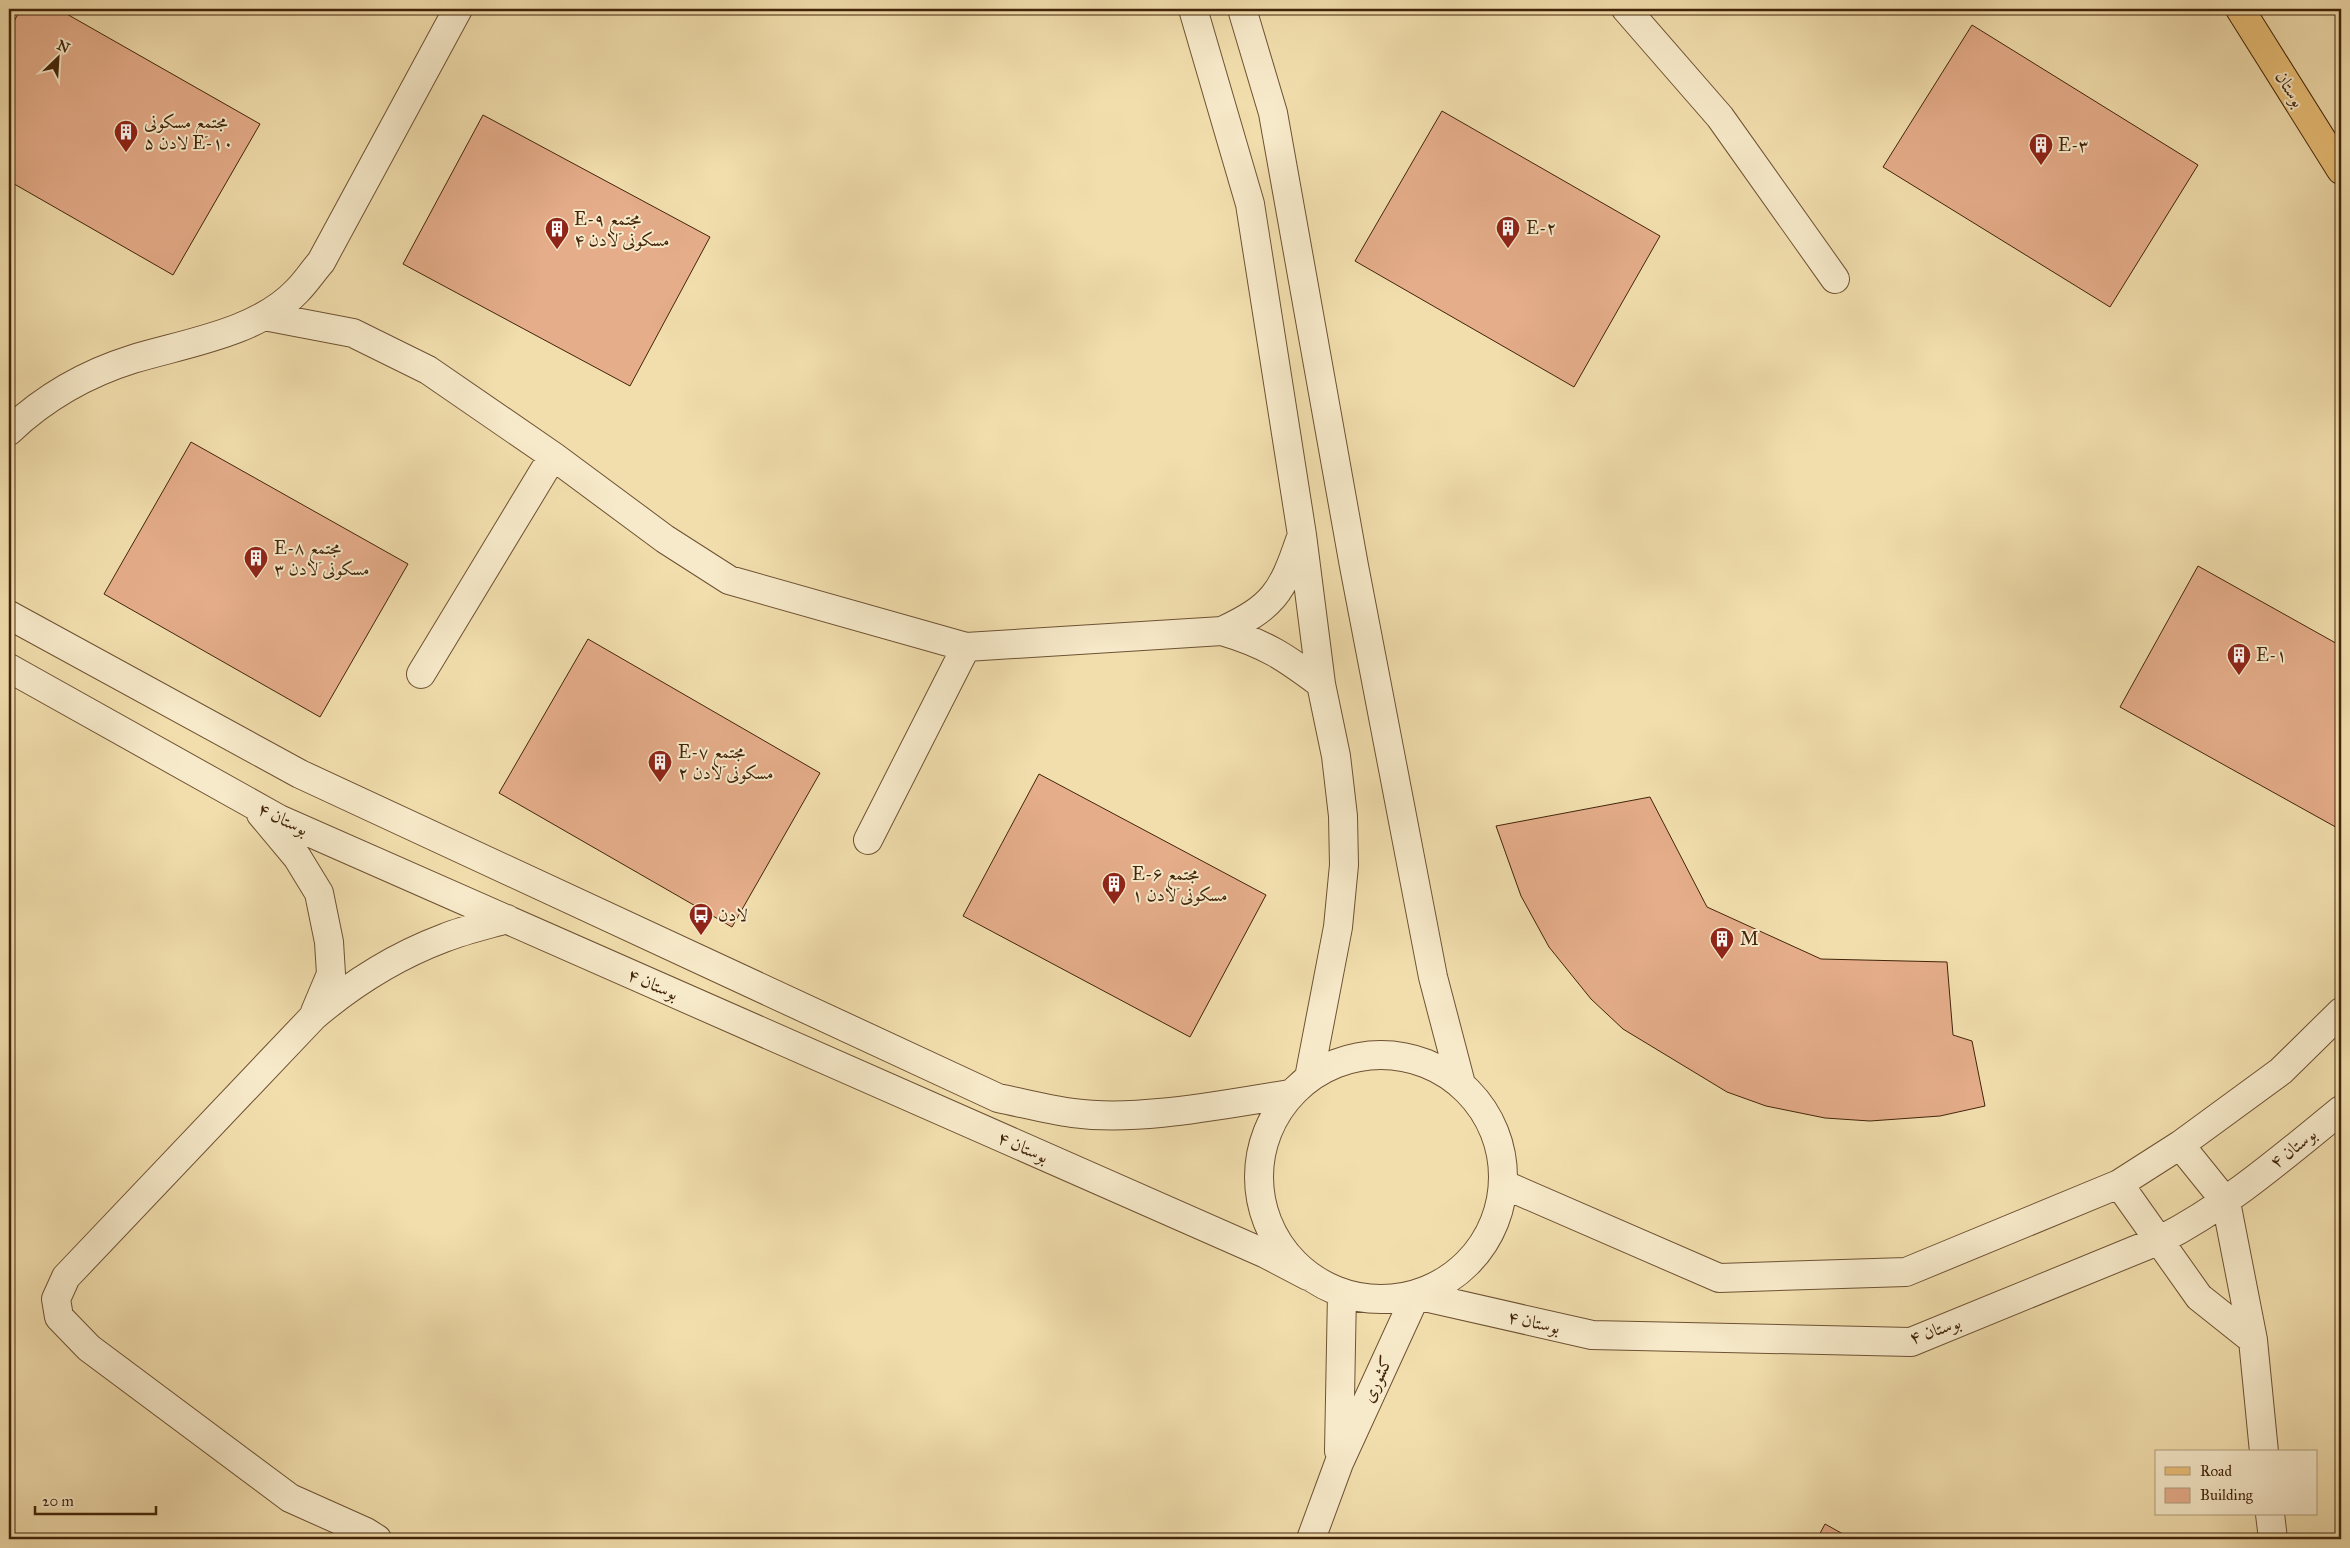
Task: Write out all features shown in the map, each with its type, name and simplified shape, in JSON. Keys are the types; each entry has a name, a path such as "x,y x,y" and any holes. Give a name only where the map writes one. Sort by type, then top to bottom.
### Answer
{"main road":[{"name":"بوستان","path":"2240,9 2341,170"}],"street":[{"path":"9,442 16,424 52,397 89,376 133,359 218,335 264,316 297,292 321,262 458,9"},
{"path":"1193,9 1250,204 1302,535 1321,684 1336,756 1343,816 1344,865 1338,927 1300,1086 1271,1122 1260,1155 1259,1189 1267,1222 1284,1252 1308,1276"},
{"path":"1242,9 1273,113 1354,566 1433,977 1461,1084"},
{"path":"1626,9 1720,117 1835,278"},
{"path":"264,316 353,333 428,370 553,456 665,539 729,580 966,648 1222,632 1252,640 1274,650 1321,684"},
{"path":"421,674 553,456"},
{"path":"1222,632 1252,617 1273,598 1288,576 1302,535"},
{"path":"9,614 300,774 998,1098 1074,1113 1134,1114 1182,1110 1300,1086 1346,1060 1370,1055 1402,1056 1434,1066 1461,1084 1486,1112 1501,1147 1505,1185 1496,1221 1478,1254 1450,1280 1416,1295"},
{"path":"868,840 966,648"},
{"name":"بوستان ۴","path":"9,668 279,819 1266,1254 1342,1293 1378,1300 1416,1295 1592,1335 1911,1342 2160,1240 2226,1202 2341,1110"},
{"path":"254,805 297,857 319,893 329,942 331,974 314,1016"},
{"path":"377,1539 366,1532 290,1498 89,1348 58,1317 56,1299 66,1276 314,1016 343,992 410,953 445,937 507,920"},
{"path":"1505,1185 1719,1278 1906,1272 2119,1184 2180,1145 2280,1071 2341,1012"},
{"path":"2180,1145 2226,1202 2253,1340 2264,1450"},
{"path":"2119,1184 2199,1297 2253,1340"},
{"name":"کشوری","path":"1339,1463 1342,1293"},
{"name":"کشوری","path":"1310,1539 1339,1463 1416,1295"},
{"path":"2270,1516 2273,1539"}],"building":[{"name":"مجتمع مسکونی لادن ۵ E-۱۰","path":"21,9 58,9 260,124 173,275 9,181 9,30"},
{"name":"E-۳","path":"1972,25 2198,165 2110,307 1883,167"},
{"name":"E-۲","path":"1442,111 1660,236 1574,387 1355,261"},
{"name":"E-۹ مجتمع مسکونی لادن ۴","path":"483,115 710,237 630,386 403,264"},
{"name":"E-۸ مجتمع مسکونی لادن ۳","path":"191,442 408,564 320,717 104,594"},
{"name":"E-۱","path":"2198,566 2341,646 2341,830 2120,707"},
{"name":"E-۷ مجتمع مسکونی لادن ۲","path":"588,639 820,773 732,927 499,793"},
{"name":"E-۶ مجتمع مسکونی لادن ۱","path":"1039,774 1266,895 1190,1037 963,916"},
{"name":"M","path":"1650,797 1707,907 1821,959 1947,962 1953,1035 1972,1041 1985,1106 1940,1116 1870,1121 1825,1118 1766,1106 1727,1092 1623,1029 1591,999 1549,947 1521,896 1496,826"},
{"path":"1825,1524 1852,1539 1817,1539"}],"place":[{"name":"مجتمع مسکونی لادن ۵ E-۱۰","path":"126,153"},
{"name":"E-۳","path":"2041,166"},
{"name":"E-۲","path":"1508,249"},
{"name":"E-۹ مجتمع مسکونی لادن ۴","path":"557,250"},
{"name":"E-۸ مجتمع مسکونی لادن ۳","path":"256,579"},
{"name":"E-۱","path":"2239,676"},
{"name":"E-۷ مجتمع مسکونی لادن ۲","path":"660,783"},
{"name":"E-۶ مجتمع مسکونی لادن ۱","path":"1114,905"},
{"name":"لادن","path":"701,936"},
{"name":"M","path":"1722,960"}]}
